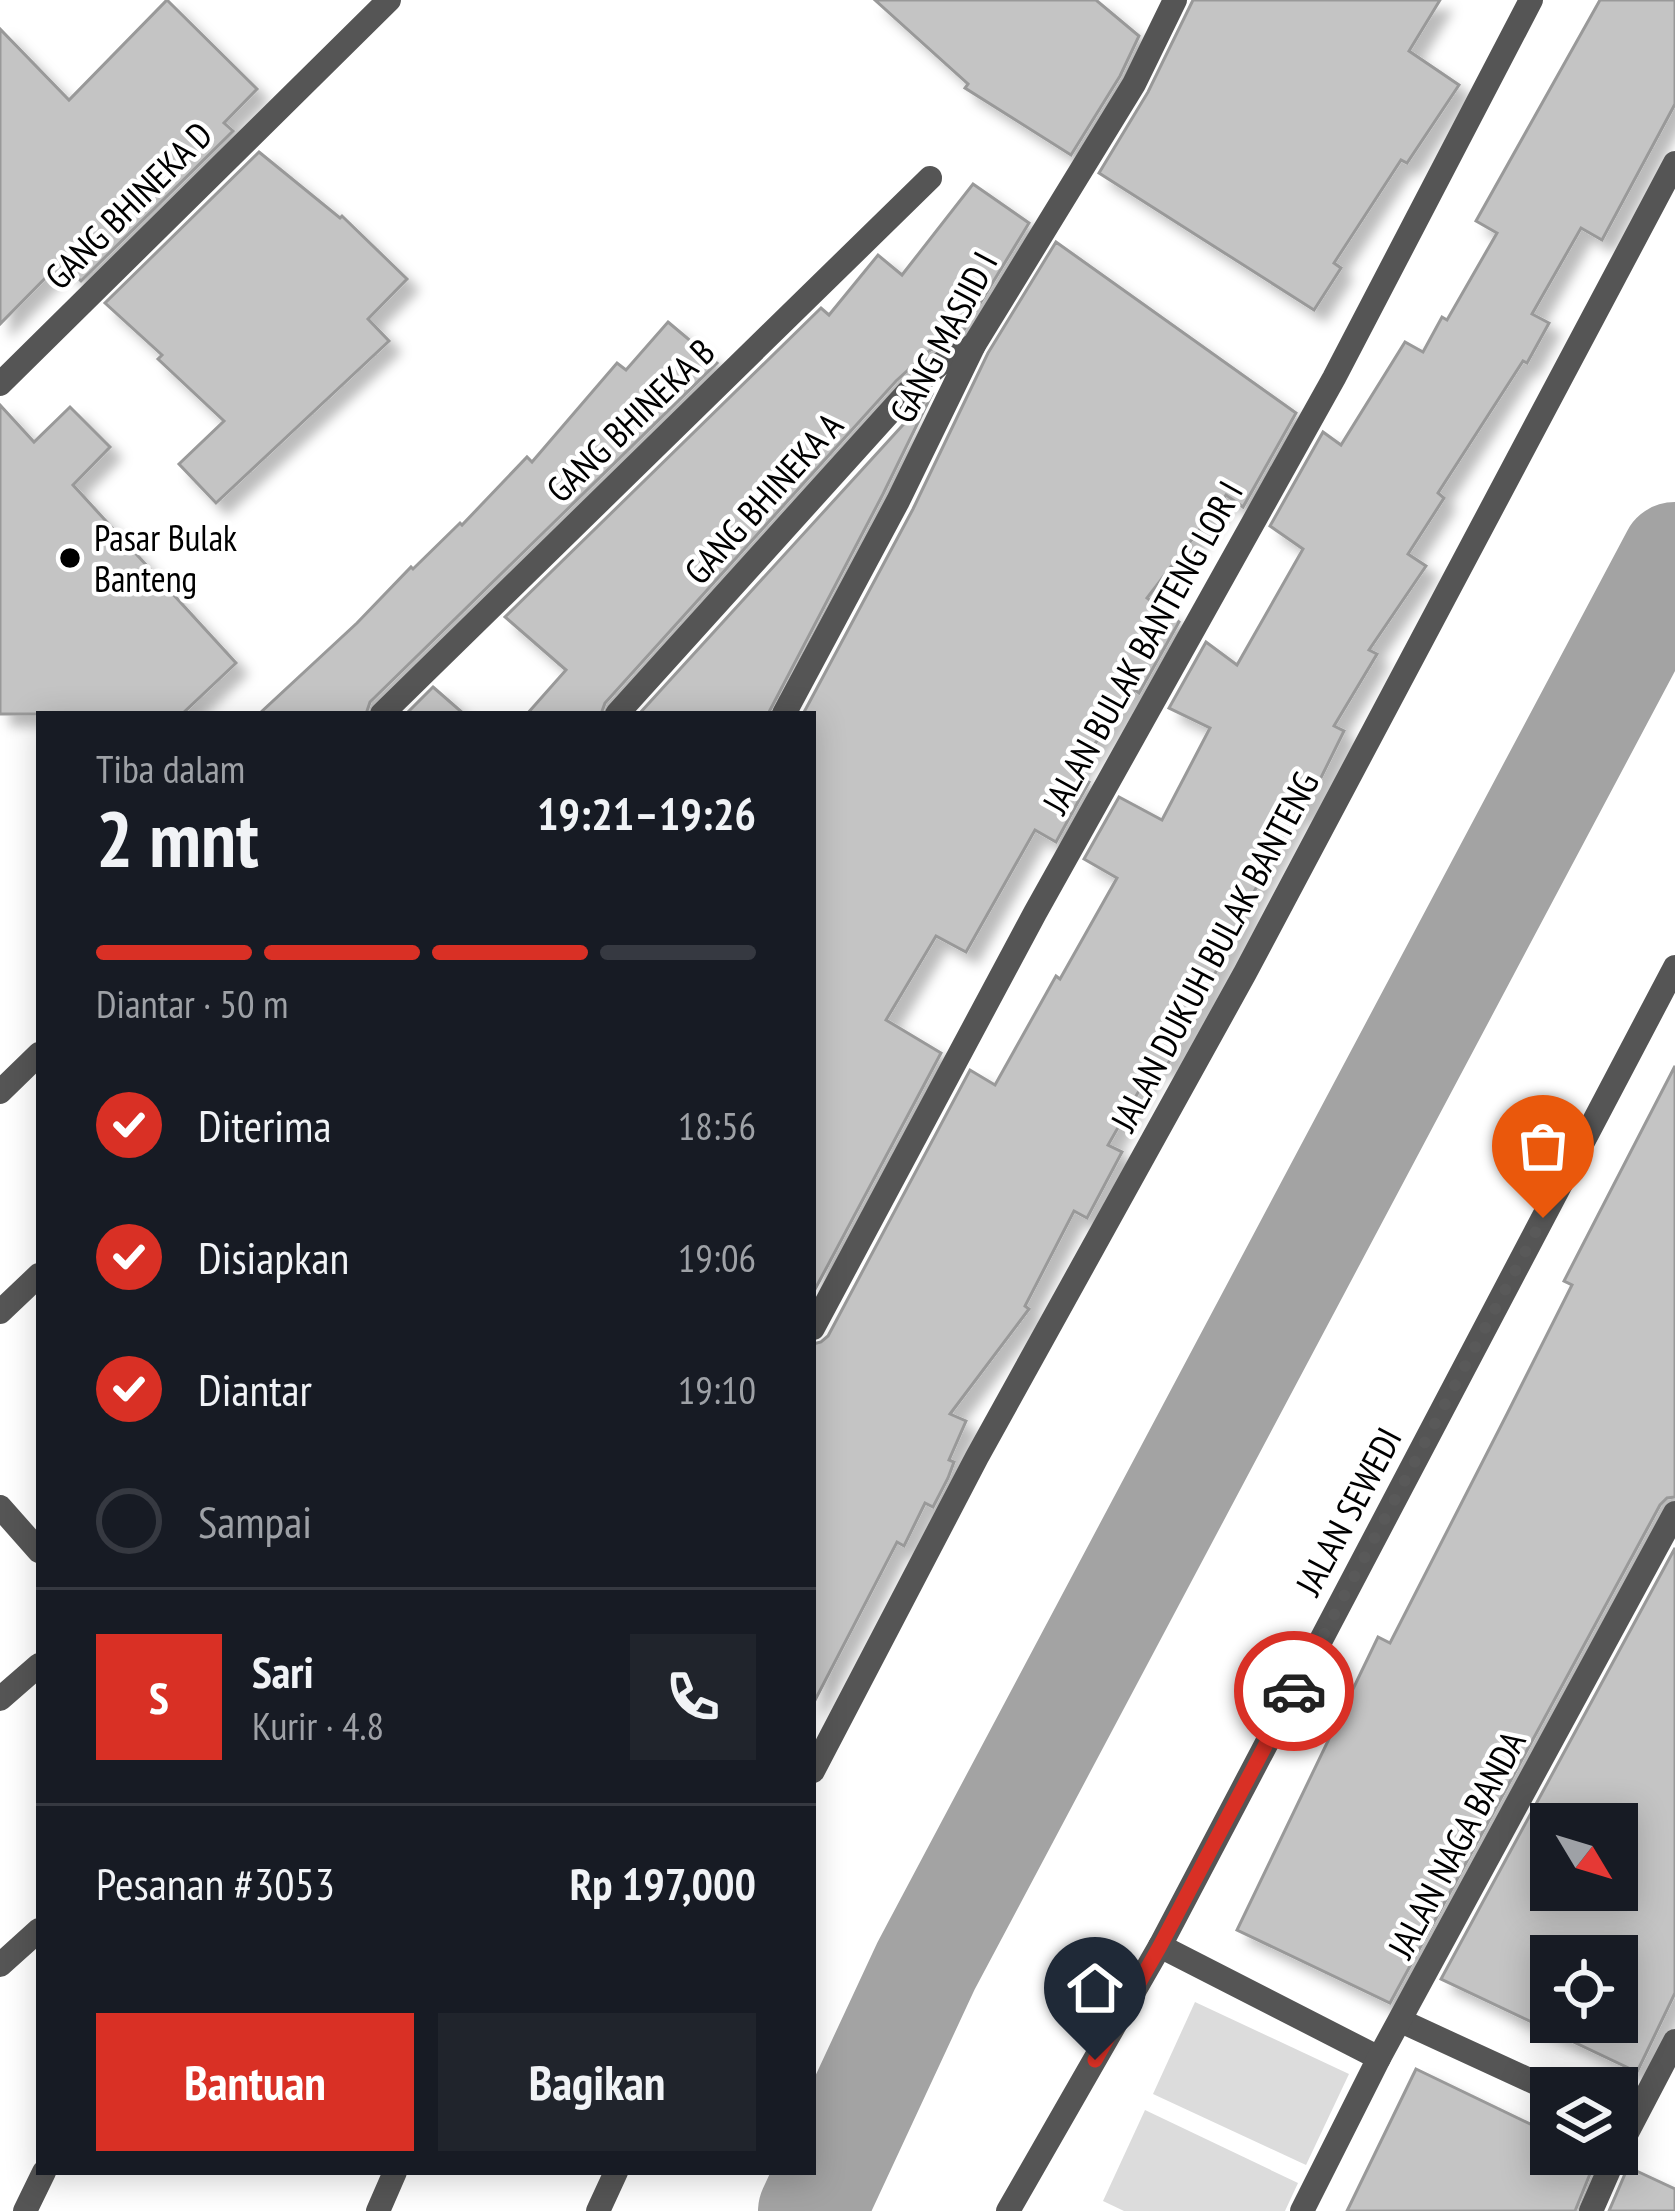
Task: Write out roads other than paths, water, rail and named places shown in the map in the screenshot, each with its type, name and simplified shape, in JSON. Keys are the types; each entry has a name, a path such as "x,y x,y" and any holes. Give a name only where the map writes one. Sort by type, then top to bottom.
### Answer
{"street":[{"name":"GANG BHINEKA D","path":"0,384 389,0"},
{"name":"GANG MASJID I","path":"786,711 898,501 974,345 1134,84 1174,0"},
{"name":"JALAN BULAK BANTENG LOR I","path":"816,1322 1035,913 1334,378 1531,0"},
{"name":"JALAN DUKUH BULAK BANTENG","path":"816,1765 977,1457 1246,973 1675,163"},
{"name":"GANG BHINEKA B","path":"385,711 930,178"},
{"name":"GANG BHINEKA A","path":"620,711 908,392 940,364 974,345"},
{"name":"JALAN SEWEDI","path":"1008,2211 1160,1946 1675,967"},
{"path":"0,1092 36,1057"},
{"path":"0,1312 36,1278"},
{"path":"0,1507 36,1548"},
{"name":"JALAN NAGA BANDA","path":"1302,2211 1379,2057 1675,1513"},
{"path":"0,1700 36,1668"},
{"path":"0,1965 36,1933"},
{"path":"1160,1946 1379,2057"},
{"path":"1401,2021 1530,2080"},
{"path":"1638,2099 1675,2041"},
{"path":"25,2211 43,2175"},
{"path":"378,2211 394,2175"},
{"path":"598,2211 615,2175"},
{"path":"1591,2211 1607,2175"}],"waterway":[{"path":"812,2211 926,1966 1675,556"}],"place":[{"name":"Pasar Bulak Banteng","path":"70,558"}]}
